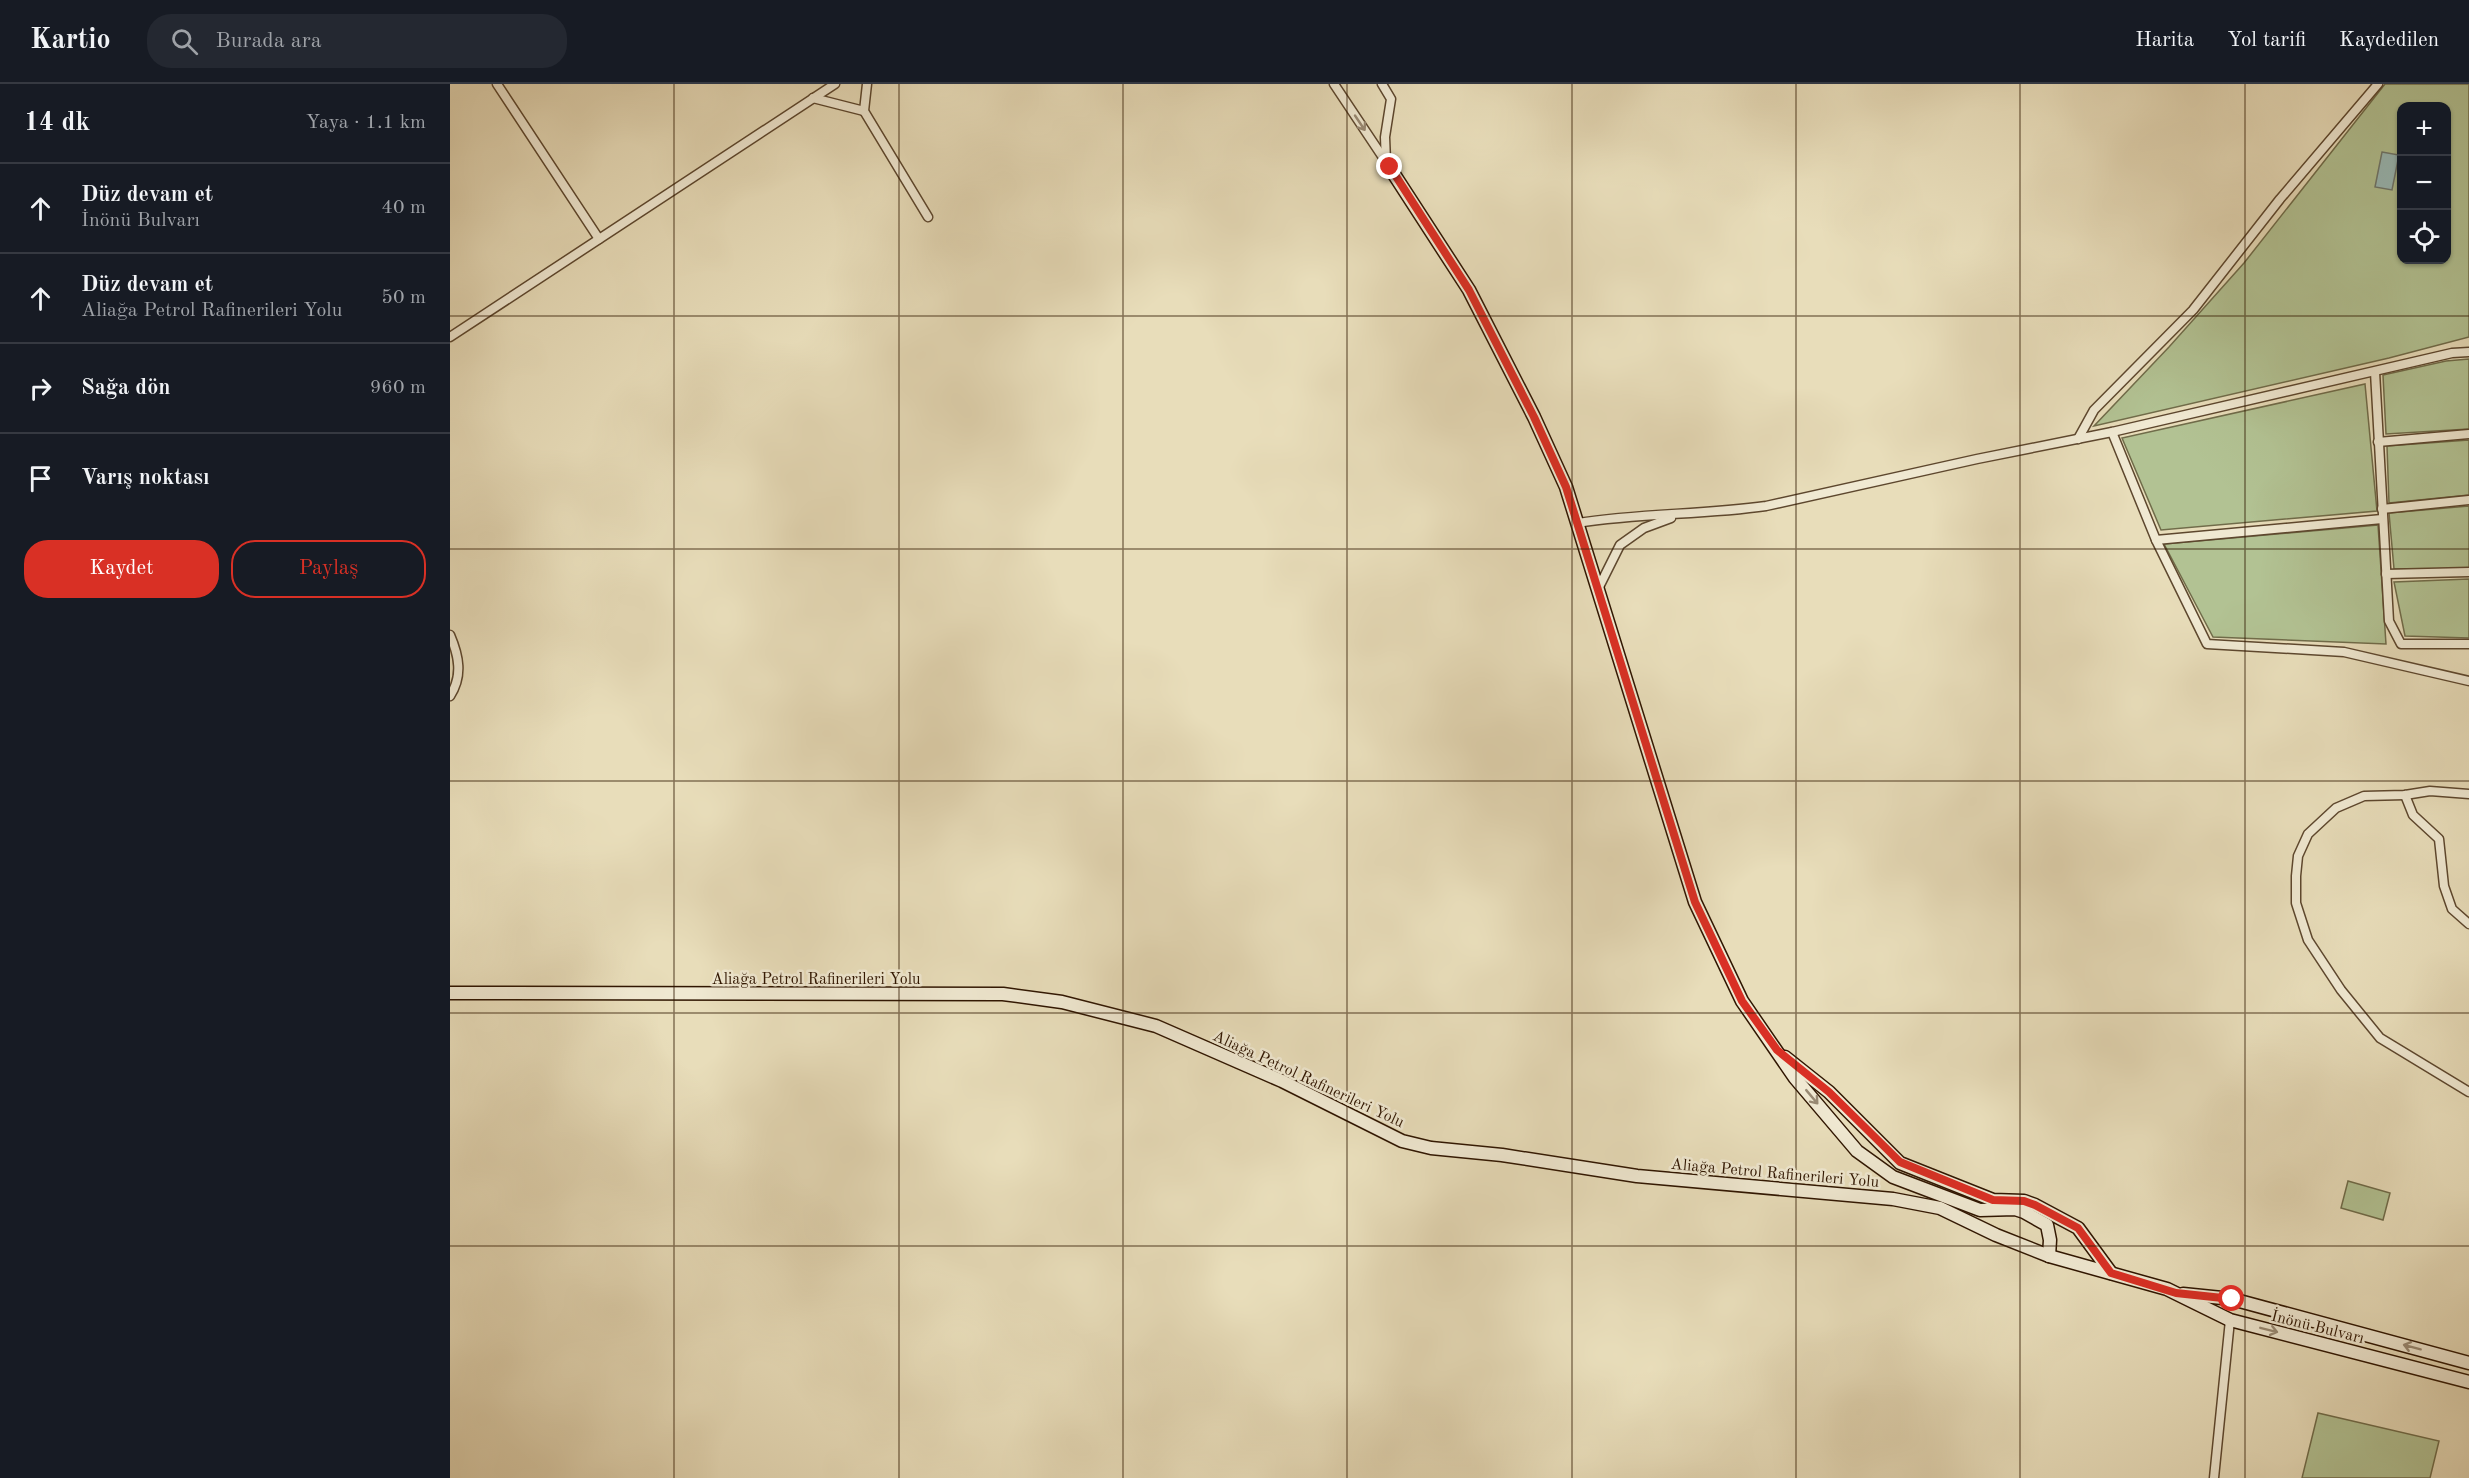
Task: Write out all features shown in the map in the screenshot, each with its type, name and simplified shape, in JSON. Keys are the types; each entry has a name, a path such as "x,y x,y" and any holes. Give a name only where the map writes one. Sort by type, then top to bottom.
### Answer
{"street":[{"path":"497,84 599,239"},
{"path":"450,337 835,84"},
{"path":"867,84 864,111 928,217"},
{"path":"1334,84 1469,290 1534,417 1566,487 1695,902 1742,1001 1795,1078 1857,1151 1893,1177 1980,1210 2015,1209 2047,1225 2050,1240 2049,1256"},
{"path":"1382,84 1391,99 1385,137 1386,162"},
{"path":"2078,439 2094,410 2193,310 2280,199 2378,84"},
{"path":"813,98 864,111"},
{"path":"1578,523 1605,518 1739,510 1792,501 1977,459 2112,432 2452,353 2469,352"},
{"path":"2374,372 2388,621 2401,644 2469,644"},
{"path":"2112,432 2156,540 2207,644 2344,652 2469,681"},
{"path":"2378,442 2469,434"},
{"path":"2382,509 2469,500"},
{"path":"1598,589 1620,545 1644,528 1679,515"},
{"path":"2156,540 2382,519"},
{"path":"2386,574 2469,572"},
{"path":"450,635 459,659 457,682 450,696"},
{"path":"2469,794 2430,790 2405,795 2364,796 2336,808 2308,834 2298,856 2296,876 2296,903 2308,940 2341,990 2380,1038 2469,1092"},
{"path":"2405,795 2413,815 2439,839 2447,894 2452,909 2469,924"},
{"name":"Aliağa Petrol Rafinerileri Yolu","path":"450,993 1003,994 1062,1002 1156,1026 1282,1081 1402,1141 1431,1148 1502,1155 1637,1176 1893,1199 1940,1208 1996,1235 2049,1256 2176,1293"},
{"path":"1777,1050 1829,1092 1900,1162 1993,1200 2024,1201 2078,1228 2111,1273"},
{"path":"1913,1184 1918,1170"},
{"path":"1936,1192 1941,1179"},
{"path":"1960,1202 1966,1189"},
{"name":"İnönü Bulvarı","path":"2176,1293 2230,1320 2469,1382"},
{"name":"İnönü Bulvarı","path":"2176,1293 2232,1299 2469,1363"},
{"path":"2214,1478 2230,1320"}],"green space":[{"path":"2385,84 2469,84 2469,337 2389,358 2094,426 2244,263"},
{"path":"2469,359 2469,429 2386,434 2383,375 2446,361"},
{"path":"2365,384 2377,511 2161,530 2122,438"},
{"path":"2469,440 2469,495 2389,503 2387,446"},
{"path":"2469,506 2469,569 2394,569 2389,513"},
{"path":"2378,525 2386,644 2213,637 2164,544"},
{"path":"2469,579 2469,638 2405,636 2394,582"},
{"path":"2348,1181 2390,1193 2383,1220 2341,1208"},
{"path":"2318,1413 2439,1441 2430,1478 2302,1478"}],"water":[{"path":"2382,152 2397,155 2392,190 2375,187"}],"route":[{"path":"1390,167 1469,290 1534,417 1566,487 1695,902 1716,951 1742,1001 1777,1050 1829,1092 1900,1162 1993,1200 2013,1199 2035,1205 2078,1228 2111,1273 2176,1293 2232,1299"}]}
